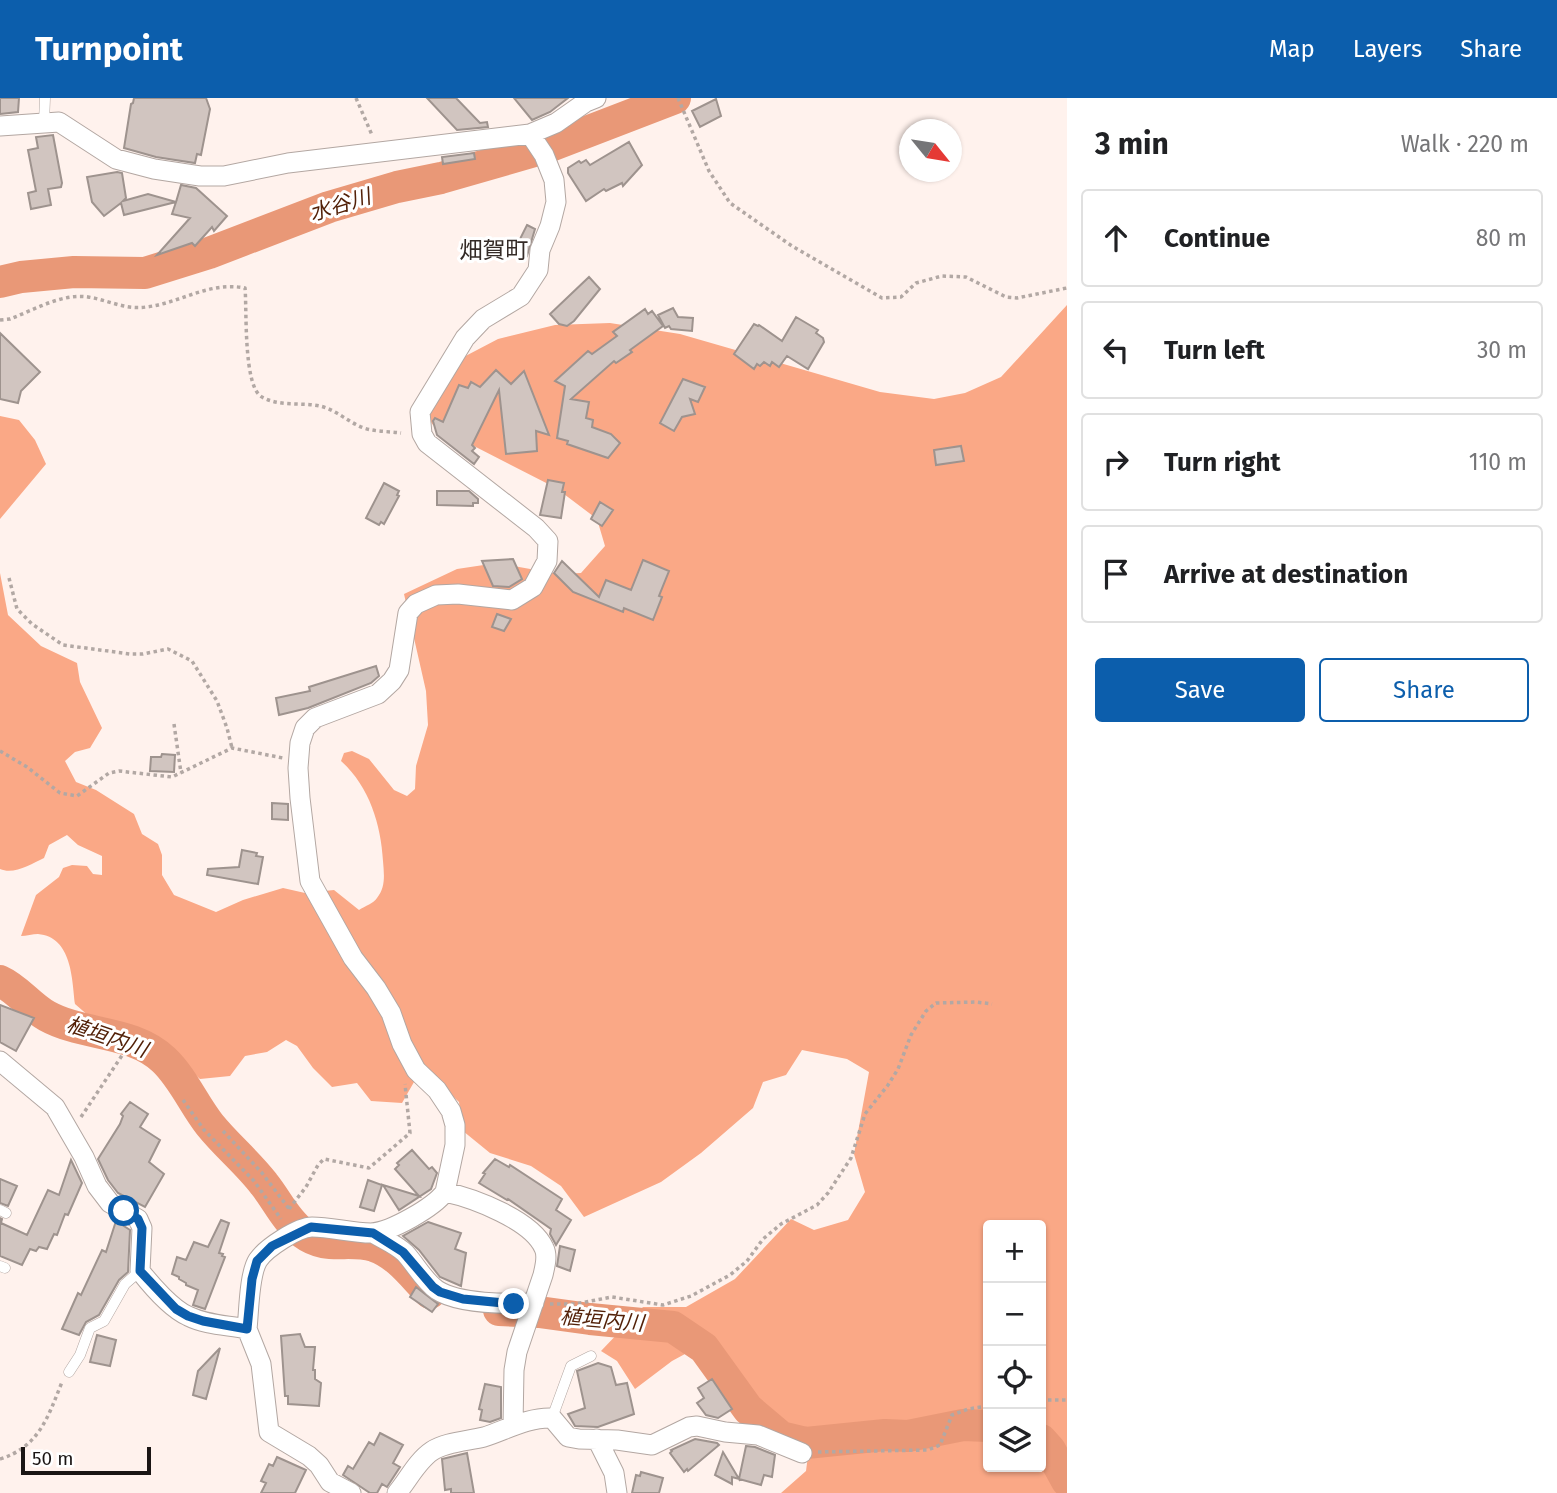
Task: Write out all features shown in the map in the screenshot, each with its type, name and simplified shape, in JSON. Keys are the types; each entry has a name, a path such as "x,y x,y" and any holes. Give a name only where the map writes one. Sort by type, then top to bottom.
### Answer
{"street":[{"path":"0,127 59,122 116,159 154,169 200,176 224,176 288,163 530,134 556,123 596,98"},
{"path":"351,1493 326,1487 319,1465 269,1432 261,1364 247,1329 252,1279 257,1261 272,1246 311,1227 373,1233 388,1229 439,1200 445,1192 456,1125 451,1111 412,1062 402,1044 391,1013 353,958 310,881 300,798 300,743 305,728 315,718 377,694 392,681 399,670 408,613 416,604 436,595 458,594 512,600 533,587 547,561 548,541 536,528 427,443 422,434 420,411 465,338 484,319 521,296 538,270 540,250 556,202 554,180 544,155 530,134"},
{"path":"0,1060 55,1107 103,1194 110,1203 138,1219 142,1228 140,1271 176,1309 188,1316 247,1329"},
{"path":"445,1192 489,1205 518,1223 539,1240 544,1248 545,1264 517,1352 513,1426"},
{"path":"373,1233 403,1252 440,1292 463,1299 514,1304 534,1303"},
{"path":"397,1493 425,1456 435,1449 543,1418 552,1418 568,1437 652,1445 696,1426 758,1435 802,1453"},
{"path":"597,1439 614,1474 617,1493"}],"lane":[{"path":"44,122 45,98"},
{"path":"69,1372 80,1355 90,1328 104,1321 125,1284 140,1271"},
{"path":"552,1418 571,1366 591,1356"}],"path":[{"path":"356,98 380,153"},
{"path":"678,98 709,171 730,203 792,246 881,298 901,297 916,283 942,276 967,277 1006,297 1017,298 1067,288"},
{"path":"0,320 73,297 87,297 125,308 143,308 214,287 245,288 244,307 250,372 254,388 261,397 286,404 320,406 365,428 401,433"},
{"path":"9,578 17,609 32,624 63,645 130,654 168,649 192,661 216,701 232,748"},
{"path":"174,724 181,773"},
{"path":"0,751 27,767 60,793 72,796 81,794 109,774 119,771 172,778 232,748 299,760"},
{"path":"534,1303 568,1304 612,1297 663,1305 691,1296 730,1275 747,1261 763,1240 781,1224 817,1205 828,1193 851,1158 865,1114 893,1077 911,1035 926,1011 936,1003 992,1004"},
{"path":"71,1134 127,1048"},
{"path":"289,1209 306,1187 317,1165 324,1159 369,1168 410,1133 405,1083 407,1070 412,1062"},
{"path":"183,1100 204,1129 254,1181 271,1203 290,1236"},
{"path":"223,1132 262,1173 297,1218 311,1227"},
{"path":"0,1459 17,1454 39,1431 69,1372"},
{"path":"1046,1400 1067,1400"},
{"path":"802,1453 928,1450 940,1445 952,1415 983,1407"}],"shaded area":[{"path":"1067,305 1067,1493 781,1493 806,1471 810,1440 784,1431 766,1417 709,1341 672,1361 635,1389 617,1361 601,1351 643,1307 686,1307 735,1279 791,1219 814,1230 848,1220 865,1192 854,1154 869,1072 847,1059 802,1050 786,1075 763,1082 753,1108 701,1153 661,1182 584,1217 561,1186 531,1166 490,1153 463,1131 459,1102 422,1068 402,1103 371,1101 357,1083 332,1087 313,1068 297,1046 286,1040 267,1052 245,1056 230,1076 200,1079 175,1057 163,1041 147,1032 90,1017 75,1004 68,961 58,943 38,934 21,936 36,895 59,877 63,868 72,865 87,866 93,874 102,875 102,856 78,845 67,835 49,845 44,858 17,870 0,869 0,573 8,615 41,646 77,663 80,682 102,728 90,748 75,752 65,761 76,782 96,790 134,814 142,834 158,844 162,855 162,875 174,895 216,912 243,900 283,888 305,893 334,890 359,910 376,900 382,889 382,847 372,806 359,782 341,761 344,753 352,751 369,759 394,790 407,796 415,789 416,766 428,725 426,691 404,594 457,569 497,563 558,574 581,573 605,546 597,519 556,488 433,425 423,410 435,372 498,339 555,325 610,323 680,334 880,392 934,399 965,393 1001,377"},
{"path":"0,416 19,420 35,440 46,464 0,519"}],"building":[{"path":"0,98 19,98 18,112 0,114"},
{"path":"134,98 206,98 210,109 201,155 197,154 195,163 156,157 124,148"},
{"path":"427,98 456,98 480,123 487,122 488,127 457,130"},
{"path":"514,98 568,98 550,112 532,120"},
{"path":"716,99 721,116 700,127 692,111"},
{"path":"53,135 61,187 48,189 51,205 31,209 28,193 36,191 28,150 38,148 36,137"},
{"path":"629,142 642,165 623,186 622,183 606,191 604,189 586,201 568,173 568,168 586,160 590,165"},
{"path":"474,153 475,159 443,164 442,157"},
{"path":"122,173 126,198 123,201 148,194 176,202 124,215 121,203 104,216 92,202 87,177"},
{"path":"181,185 196,188 227,216 214,231 212,227 195,246 192,243 157,255 190,218 172,214"},
{"path":"527,225 535,229 527,256 515,249"},
{"path":"589,277 600,289 574,321 567,326 559,324 550,314"},
{"path":"673,308 678,317 693,318 692,331 671,329 669,326 665,328 658,315"},
{"path":"645,309 648,314 652,311 663,326 630,350 632,352 616,363 614,361 571,399 589,402 586,418 593,420 592,427 611,434 620,443 608,458 557,438 565,386 555,381 588,351 592,354 617,336 613,332"},
{"path":"796,317 818,330 816,333 824,342 808,369 787,356 779,367 772,362 770,366 764,362 760,366 757,364 754,369 734,354 754,324 782,341"},
{"path":"0,333 40,372 21,391 18,403 0,399"},
{"path":"496,370 511,384 524,371 549,435 536,431 537,451 506,454 499,390 472,445 475,448 472,451 479,457 474,464 437,435 433,421 435,418 443,422 459,385 468,388 471,382 480,387"},
{"path":"683,379 705,387 698,402 690,399 695,414 682,417 674,431 660,423"},
{"path":"961,446 964,461 936,465 934,450"},
{"path":"548,480 564,483 561,518 540,515"},
{"path":"384,483 399,491 399,496 384,524 381,522 379,525 366,518"},
{"path":"437,491 469,491 478,499 478,503 473,503 473,506 437,505"},
{"path":"600,502 613,510 602,526 591,519"},
{"path":"513,559 522,579 509,587 493,586 482,561"},
{"path":"643,560 669,571 653,620 624,608 623,612 573,592 554,573 562,561 599,597 606,580 631,590"},
{"path":"497,614 511,619 504,631 492,627"},
{"path":"376,666 379,676 371,683 308,708 279,715 276,698 310,691 309,687"},
{"path":"162,754 175,755 174,772 150,771 151,757 161,757"},
{"path":"272,803 288,804 288,820 272,819"},
{"path":"242,850 263,857 258,884 207,875 208,869 239,867"},
{"path":"0,1005 34,1018 16,1051 0,1042"},
{"path":"130,1102 148,1114 140,1127 160,1140 149,1162 164,1174 145,1207 118,1193 98,1159"},
{"path":"412,1150 429,1169 432,1167 437,1173 431,1189 399,1210 383,1185 419,1196 395,1169 399,1165 397,1163"},
{"path":"495,1159 509,1167 510,1165 562,1199 556,1210 571,1220 556,1245 550,1234 551,1229 508,1199 479,1183 485,1174 483,1173"},
{"path":"71,1160 82,1183 68,1215 65,1214 57,1235 54,1234 47,1249 30,1249 22,1265 0,1256 0,1218 1,1223 27,1235 48,1190 59,1195"},
{"path":"0,1179 17,1186 8,1206 0,1203"},
{"path":"368,1180 382,1185 374,1211 360,1207"},
{"path":"221,1220 229,1223 219,1253 225,1257 205,1309 193,1305 198,1290 172,1274 177,1257 186,1260 194,1242 208,1247"},
{"path":"116,1221 130,1230 128,1272 119,1280 99,1315 86,1322 79,1335 62,1329 102,1250 106,1252"},
{"path":"428,1222 461,1233 455,1249 466,1253 461,1286 440,1277 419,1250 403,1236"},
{"path":"560,1246 575,1250 570,1271 557,1266"},
{"path":"416,1287 438,1304 432,1312 410,1297"},
{"path":"300,1334 305,1347 315,1347 313,1370 315,1379 321,1383 319,1406 288,1404 288,1396 285,1396 281,1336"},
{"path":"97,1335 116,1340 110,1366 90,1362"},
{"path":"220,1348 206,1399 193,1395 198,1371"},
{"path":"598,1363 611,1367 616,1385 627,1383 634,1414 598,1427 575,1426 568,1414 585,1408 577,1371"},
{"path":"712,1379 732,1409 718,1418 706,1415 697,1403 704,1398 698,1388"},
{"path":"485,1384 501,1387 501,1418 490,1422 480,1420 482,1410 479,1409"},
{"path":"380,1433 403,1445 393,1463 400,1467 387,1487 382,1484 377,1493 370,1493 343,1475 348,1466 353,1469 369,1442 374,1445"},
{"path":"695,1439 719,1445 684,1472 670,1453 671,1450"},
{"path":"746,1446 775,1455 772,1477 764,1475 761,1485 739,1479"},
{"path":"723,1452 739,1479 732,1477 732,1484 715,1475"},
{"path":"467,1453 474,1493 451,1493 451,1489 445,1490 442,1459"},
{"path":"277,1457 306,1470 295,1493 261,1493 266,1483 261,1481 269,1464 273,1466"},
{"path":"641,1472 663,1478 659,1493 632,1493 636,1475 640,1476"}],"waterway":[{"name":"水谷川","path":"0,282 21,277 74,272 145,273 209,253 329,207 545,148 675,98"},
{"name":"植垣内川","path":"0,981 47,1016 76,1027 123,1038 152,1050 171,1067 210,1125 258,1176 297,1228 320,1242 364,1244 383,1250 405,1266 430,1293"},
{"name":"植垣内川","path":"499,1310 673,1327 704,1348 748,1409 781,1437 806,1443 885,1435 908,1436 963,1425 983,1426"},
{"name":"植垣内川","path":"1046,1446 1067,1481"}],"district":[{"name":"畑賀町","path":"494,250"}],"route":[{"path":"124,1211 138,1219 142,1228 140,1271 176,1309 203,1321 247,1329 252,1279 257,1261 272,1246 311,1227 373,1233 403,1252 440,1292 463,1299 514,1304"}]}
